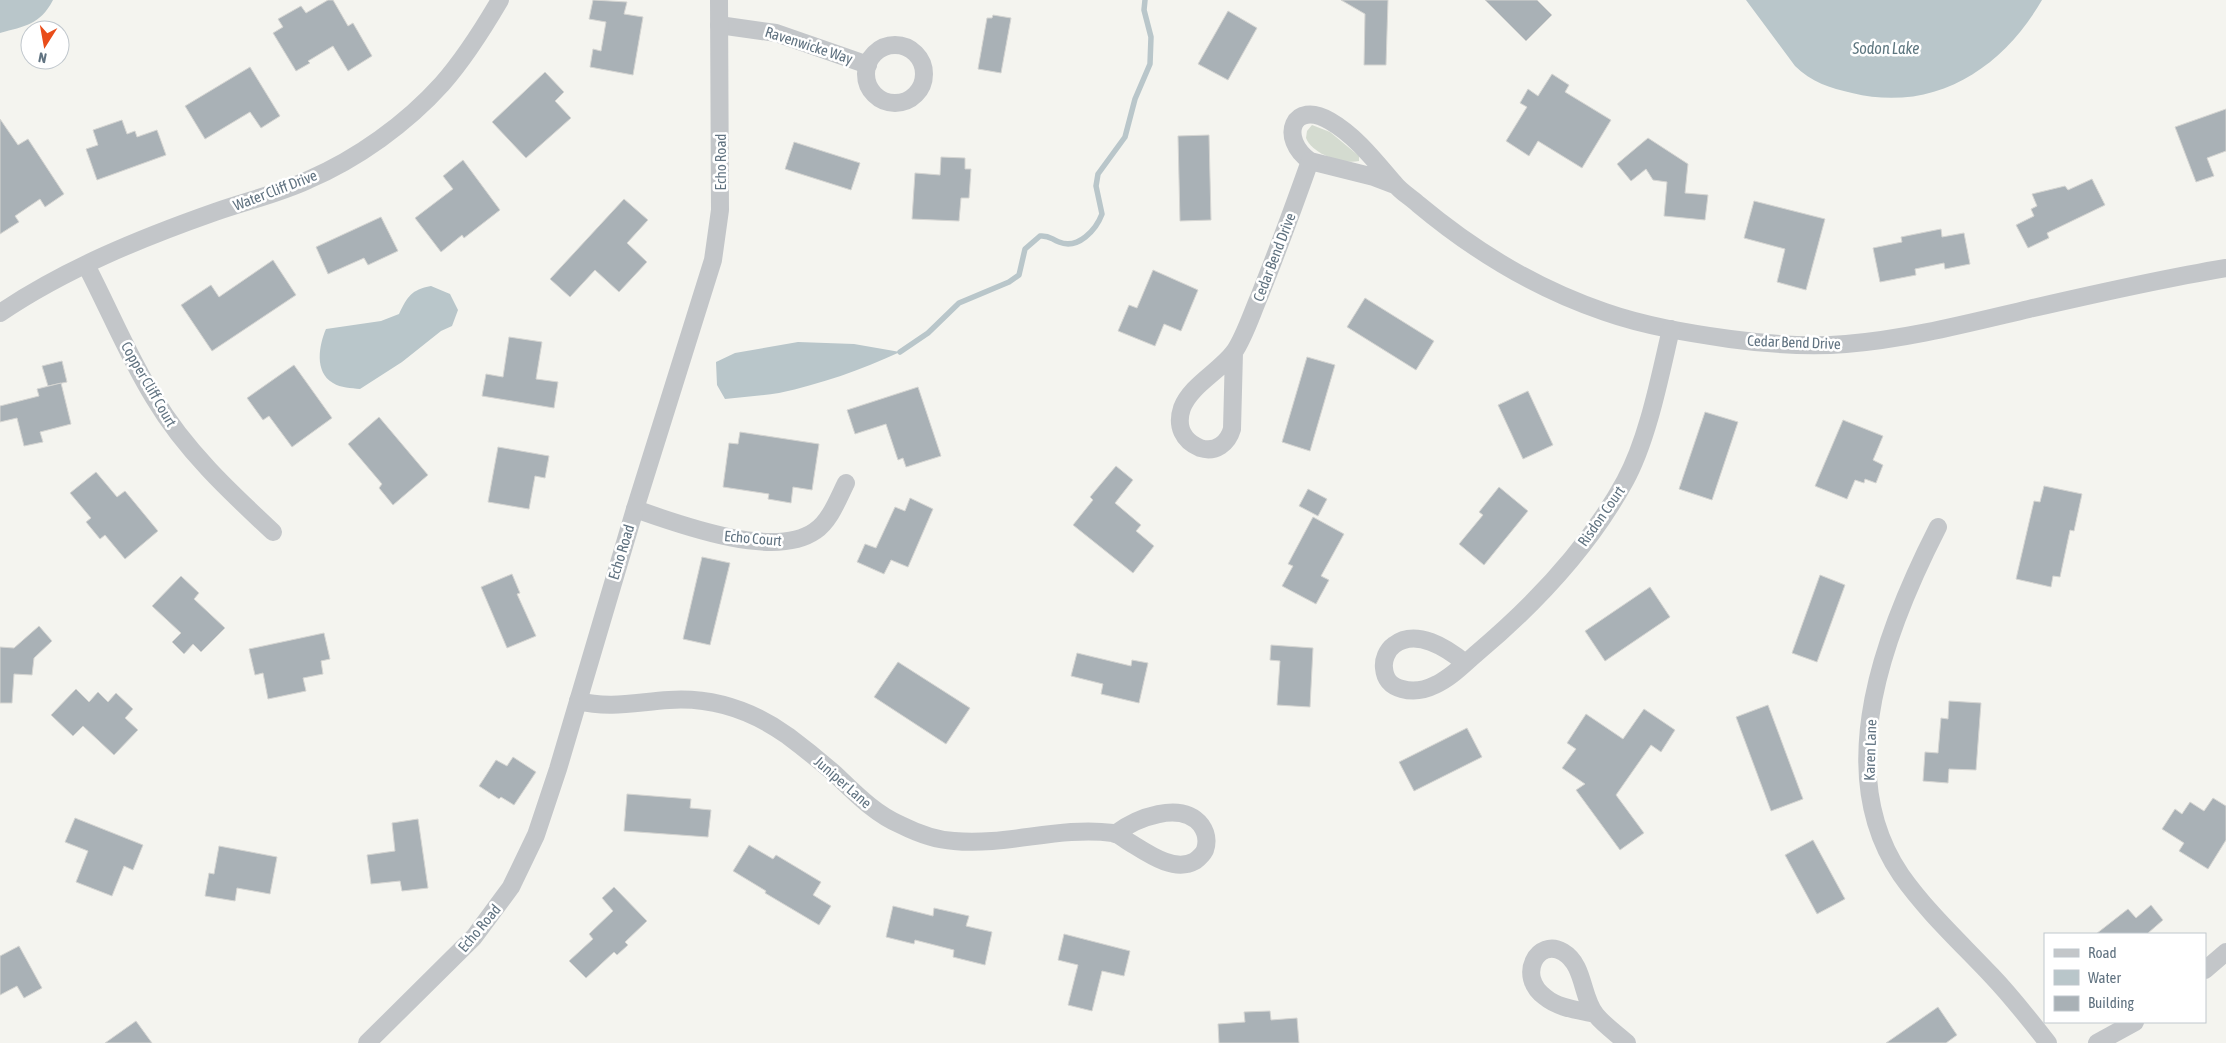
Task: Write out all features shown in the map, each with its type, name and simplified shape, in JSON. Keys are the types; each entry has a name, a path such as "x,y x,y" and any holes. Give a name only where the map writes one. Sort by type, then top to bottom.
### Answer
{"street":[{"name":"Water Cliff Drive","path":"0,313 86,265 180,225 309,180 352,157 396,126 442,84 470,49 500,0"},
{"name":"Echo Road","path":"367,1043 474,937 511,888 536,835 713,260 720,210 719,0"},
{"name":"Ravenwicke Way","path":"719,25 776,33 868,65"},
{"name":"Cedar Bend Drive","path":"1395,185 1374,177 1310,161 1296,148 1292,134 1297,120 1304,114 1312,113 1332,122 1380,164 1395,185 1462,238 1542,286 1606,313 1671,329 1741,340 1844,344 1941,329 2162,279 2226,268"},
{"name":"Cedar Bend Drive","path":"1234,352 1204,381 1182,408 1180,429 1184,437 1192,444 1203,449 1216,448 1224,444 1232,430 1234,352 1280,244 1310,161"},
{"name":"Copper Cliff Court","path":"86,265 136,365 167,417 200,460 231,493 273,532"},
{"name":"Risdon Court","path":"1465,663 1528,607 1556,576 1599,522 1625,482 1645,430 1671,329"},
{"name":"Echo Court","path":"635,509 715,534 785,542 802,538 816,531 825,522 846,483"},
{"name":"Karen Lane","path":"1938,527 1914,575 1888,646 1878,680 1872,710 1867,766 1872,806 1885,848 1902,876 1940,922 2015,1002 2048,1043"},
{"name":"Juniper Lane","path":"578,701 611,706 692,699 743,710 766,721 788,736 883,815 900,825 936,838 976,842 1072,831 1115,834 1158,858 1180,865 1190,864 1199,858 1205,850 1207,840 1205,830 1198,821 1190,815 1181,813 1157,815 1138,820 1126,825 1115,834"},
{"path":"2206,969 2226,952"},
{"path":"1595,1014 1627,1043"},
{"path":"2097,1043 2133,1023"}],"shaded area":[{"path":"1312,125 1330,132 1359,156 1359,161 1337,160 1315,149 1306,138 1307,131"}],"water":[{"path":"0,0 53,0 43,15 37,20 20,20 20,27 0,33"},
{"name":"Sodon Lake","path":"1746,0 2042,0 2026,25 2007,46 1986,65 1963,80 1938,91 1911,97 1882,98 1836,89 1821,84 1801,72"},
{"path":"431,286 450,294 458,310 452,326 441,331 402,362 360,389 339,386 327,378 323,372 320,358 321,343 326,329 381,321 399,314 414,292"},
{"path":"798,342 854,344 900,352 856,371 825,381 779,393 725,399 717,385 716,362 735,353"}],"building":[{"path":"328,0 333,0 348,26 353,23 372,56 348,71 333,46 308,61 310,63 296,71 273,33 283,27 278,19 301,6 306,13"},
{"path":"593,0 627,2 624,14 643,17 633,75 590,67 593,49 601,51 606,22 589,19"},
{"path":"1341,0 1388,0 1386,65 1364,65 1365,14"},
{"path":"1485,0 1537,0 1552,15 1526,41"},
{"path":"1228,11 1257,28 1228,80 1198,64"},
{"path":"993,15 1011,18 1001,73 978,69 987,18 992,18"},
{"path":"250,67 280,116 261,128 250,112 205,139 185,106"},
{"path":"545,72 564,92 555,101 571,118 526,158 492,122"},
{"path":"1552,74 1569,85 1565,92 1611,120 1582,168 1538,141 1529,156 1506,141 1527,107 1520,103 1528,89 1538,96"},
{"path":"2226,109 2226,151 2207,158 2214,176 2196,182 2175,127"},
{"path":"0,119 18,145 28,139 64,194 45,207 40,199 15,216 19,222 0,234"},
{"path":"122,120 127,134 135,131 137,137 157,130 166,155 97,180 86,149 98,145 93,130"},
{"path":"1209,135 1211,220 1180,221 1178,136"},
{"path":"1648,138 1688,164 1685,193 1708,195 1705,220 1664,216 1667,182 1653,180 1646,169 1631,181 1617,164"},
{"path":"794,142 860,163 851,190 785,169"},
{"path":"941,157 965,158 965,169 971,169 969,198 961,198 959,221 912,219 915,173 940,175"},
{"path":"463,160 500,210 464,238 462,235 441,252 415,218 453,189 443,176"},
{"path":"2092,179 2105,205 2047,233 2049,238 2028,248 2016,225 2034,216 2031,209 2037,206 2032,194 2065,186 2068,190"},
{"path":"624,199 648,220 627,243 647,262 619,292 595,270 570,297 550,279"},
{"path":"1754,201 1825,219 1806,290 1777,282 1785,249 1744,238"},
{"path":"381,217 398,251 368,265 364,258 328,274 316,247"},
{"path":"1941,229 1942,237 1964,233 1970,264 1945,269 1944,263 1915,269 1916,275 1880,282 1873,248 1902,242 1901,237"},
{"path":"273,260 296,295 212,351 181,305 211,285 219,297"},
{"path":"1153,270 1198,290 1181,331 1164,324 1155,346 1118,331 1129,305 1137,308"},
{"path":"1365,298 1434,341 1416,370 1347,327"},
{"path":"509,337 542,342 536,379 558,382 554,408 482,396 486,374 503,377"},
{"path":"1307,357 1335,365 1310,451 1282,442"},
{"path":"62,361 67,382 48,386 42,366"},
{"path":"294,365 332,418 292,447 269,416 263,420 247,398"},
{"path":"61,383 71,424 40,432 43,442 24,446 17,418 0,422 0,406 39,396 37,389"},
{"path":"918,387 941,456 906,467 903,458 898,460 886,424 855,434 847,410"},
{"path":"1528,391 1553,445 1523,459 1498,405"},
{"path":"1705,412 1738,422 1712,500 1679,489"},
{"path":"379,417 428,475 393,505 379,488 382,484 348,444"},
{"path":"1843,420 1883,436 1873,460 1883,465 1876,483 1865,479 1864,483 1855,480 1847,499 1815,486"},
{"path":"740,432 819,444 812,490 793,487 791,503 768,499 769,494 723,487 729,443 738,444"},
{"path":"498,447 549,456 545,478 535,476 529,509 488,502"},
{"path":"1116,466 1133,480 1115,503 1141,525 1136,531 1154,546 1133,573 1073,525 1093,500 1090,497"},
{"path":"96,472 117,497 125,491 158,531 125,559 105,535 100,539 86,522 91,518 70,493"},
{"path":"2044,486 2082,494 2074,531 2070,530 2060,577 2053,576 2051,587 2016,579 2034,501 2040,502"},
{"path":"1499,487 1528,511 1484,565 1459,544 1483,515 1479,512"},
{"path":"1308,489 1327,499 1318,516 1299,506"},
{"path":"910,498 933,509 908,567 891,560 884,574 857,562 865,544 876,548 895,507 905,511"},
{"path":"1313,517 1344,534 1321,576 1329,580 1316,604 1282,586 1293,566 1288,564"},
{"path":"702,557 730,563 710,645 683,639"},
{"path":"512,574 520,593 517,594 536,636 507,648 481,587"},
{"path":"1820,575 1845,585 1817,662 1792,653"},
{"path":"181,576 199,593 194,599 225,628 201,652 193,644 184,654 172,642 181,633 152,606"},
{"path":"1650,587 1670,617 1605,661 1585,631"},
{"path":"39,626 52,641 34,658 32,675 14,674 12,703 0,703 0,647 14,648"},
{"path":"324,633 330,659 321,661 323,674 303,678 306,691 268,699 263,673 255,675 249,649"},
{"path":"1271,645 1313,648 1310,707 1277,705 1280,661 1270,660"},
{"path":"1077,653 1131,666 1132,660 1148,663 1139,703 1101,694 1103,684 1071,676"},
{"path":"898,662 970,708 946,744 874,697"},
{"path":"76,689 89,702 98,692 108,702 116,693 133,709 125,718 138,730 114,755 83,726 73,736 51,715"},
{"path":"1949,701 1981,703 1976,770 1949,769 1948,783 1923,781 1925,752 1938,753 1941,718 1948,719"},
{"path":"1768,705 1803,799 1771,811 1736,717"},
{"path":"1644,709 1675,730 1661,752 1651,745 1616,795 1644,833 1620,850 1576,790 1585,784 1562,768 1576,749 1567,743 1586,714 1623,739"},
{"path":"1467,728 1482,757 1414,791 1399,762"},
{"path":"513,757 536,772 514,805 501,797 499,799 479,786 496,760 507,766"},
{"path":"627,794 691,799 690,808 711,810 708,837 624,831"},
{"path":"2213,798 2226,806 2226,840 2208,869 2179,851 2184,843 2162,829 2175,809 2182,814 2190,802 2204,811"},
{"path":"75,818 143,845 133,870 124,866 112,896 76,882 88,851 65,842"},
{"path":"418,819 428,888 402,891 400,881 371,884 367,855 395,851 392,823"},
{"path":"1813,840 1845,899 1817,914 1785,855"},
{"path":"749,845 773,859 776,855 821,882 813,895 831,906 819,925 765,893 766,891 733,871"},
{"path":"219,846 277,857 270,894 237,888 235,901 205,896 209,873 214,874"},
{"path":"614,887 647,921 625,942 628,945 617,955 614,952 586,978 569,961 593,939 589,934 613,911 602,898"},
{"path":"2151,905 2163,920 2148,933 2097,933 2128,909 2136,918"},
{"path":"893,906 933,916 934,908 969,916 966,926 992,932 985,965 953,957 954,950 915,940 914,944 886,937"},
{"path":"1064,934 1130,951 1124,976 1102,971 1092,1011 1068,1005 1078,965 1058,960"},
{"path":"19,946 42,988 24,998 17,986 0,995 0,956"},
{"path":"1938,1007 1957,1035 1946,1043 1886,1043"},
{"path":"1270,1011 1271,1020 1297,1018 1299,1043 1219,1043 1218,1024 1245,1022 1244,1012"},
{"path":"136,1021 152,1043 105,1043"}],"waterway":[{"path":"900,352 928,333 959,303 1009,282 1019,275 1025,249 1040,236 1066,244 1079,241 1091,232 1102,214 1096,186 1098,174 1125,137 1135,99 1150,64 1151,37 1144,10 1145,0"}]}
